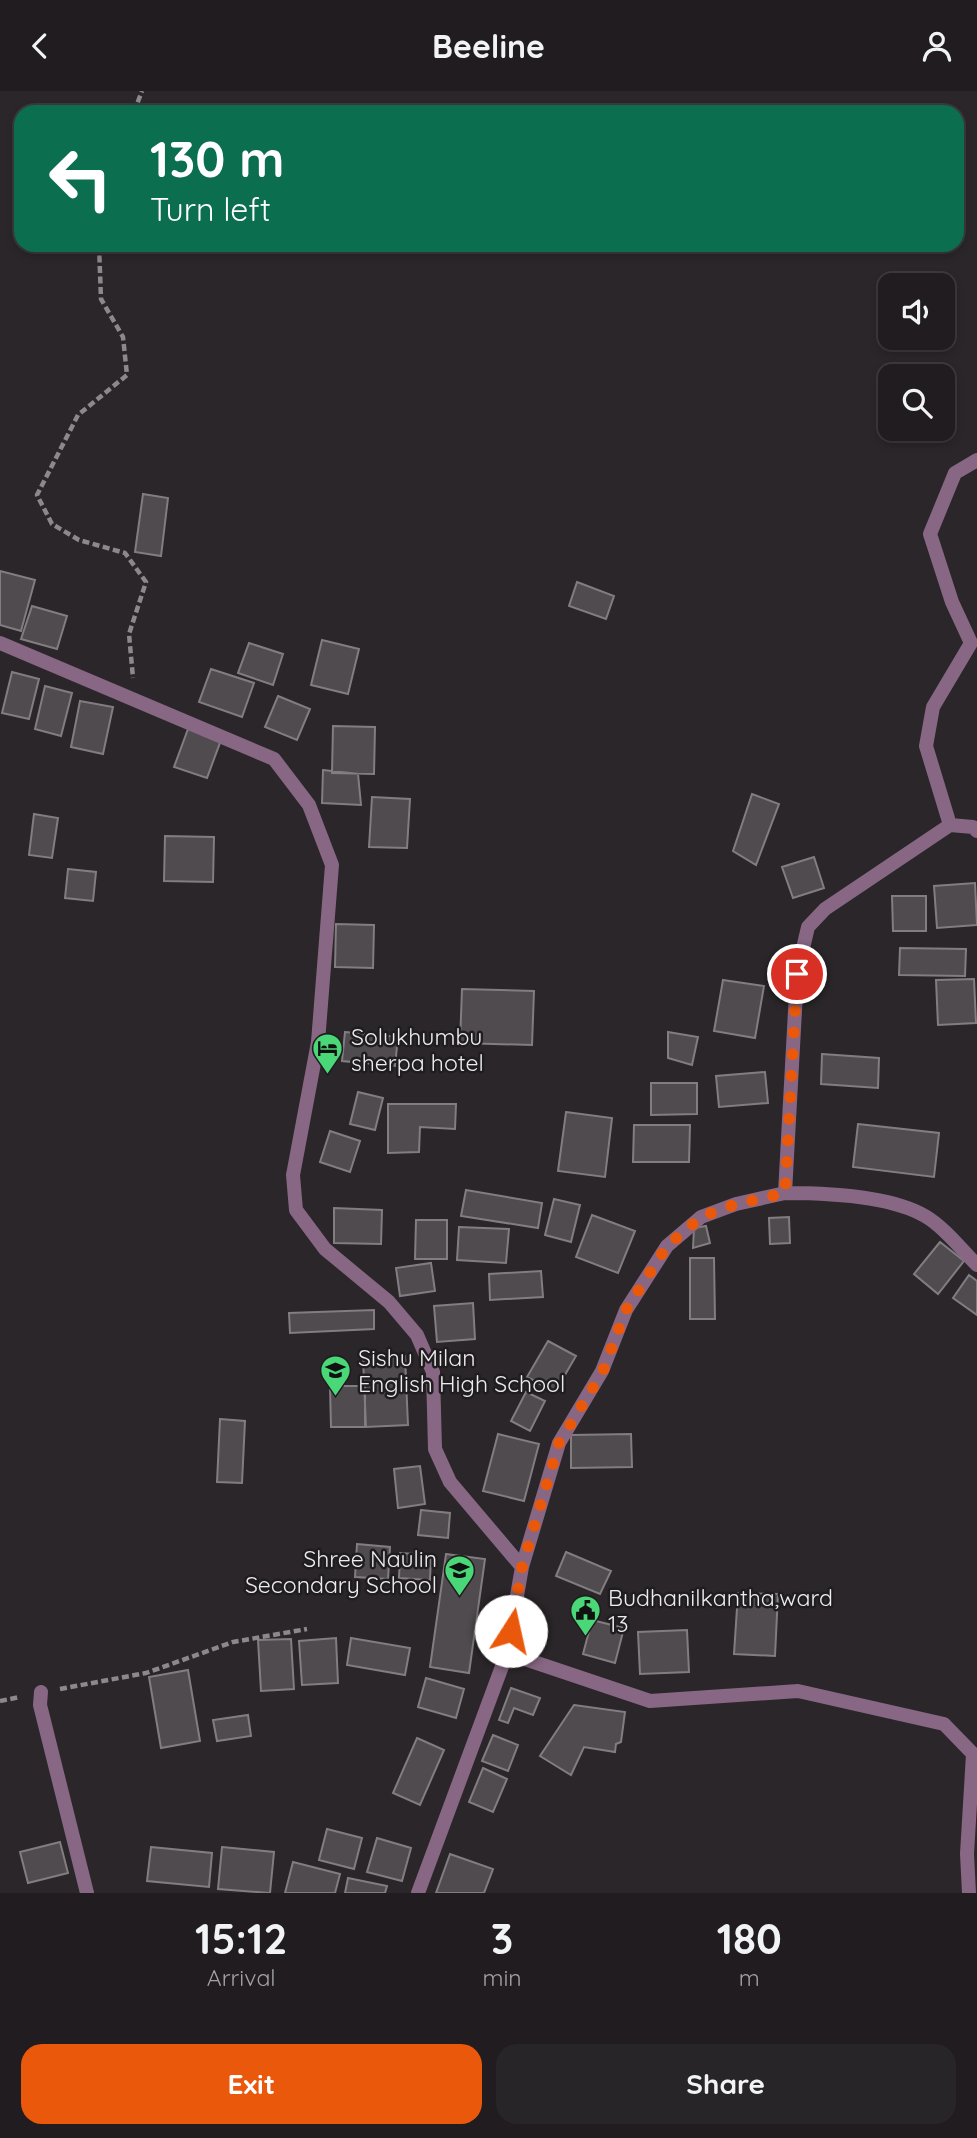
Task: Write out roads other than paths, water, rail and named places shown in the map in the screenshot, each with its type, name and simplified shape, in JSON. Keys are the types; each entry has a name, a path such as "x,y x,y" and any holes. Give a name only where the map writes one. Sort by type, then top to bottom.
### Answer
{"street":[{"path":"950,825 926,746 933,706 971,643 929,534 955,473 977,460"},
{"path":"0,643 274,759 309,805 332,865 318,1042 293,1175 296,1210 325,1249 389,1302 417,1335 433,1372 435,1449 450,1482 522,1567"},
{"path":"785,1193 797,974 808,927 825,909 950,825 973,827 977,831"},
{"path":"418,1893 507,1653 522,1567 559,1443 603,1371 626,1310 667,1246 701,1217 736,1204 785,1193 817,1193 888,1203 925,1216 977,1265"},
{"path":"507,1653 650,1701 798,1691 944,1724 974,1753 967,1854 966,1884 969,1893"},
{"path":"41,1692 40,1705 87,1893"}],"place":[{"name":"Solukhumbu sherpa hotel","path":"328,1076"},
{"name":"Sishu Milan English High School","path":"335,1397"},
{"name":"Shree Naulin Secondary School","path":"460,1598"},
{"name":"Budhanilkantha,ward 13","path":"585,1637"}]}
